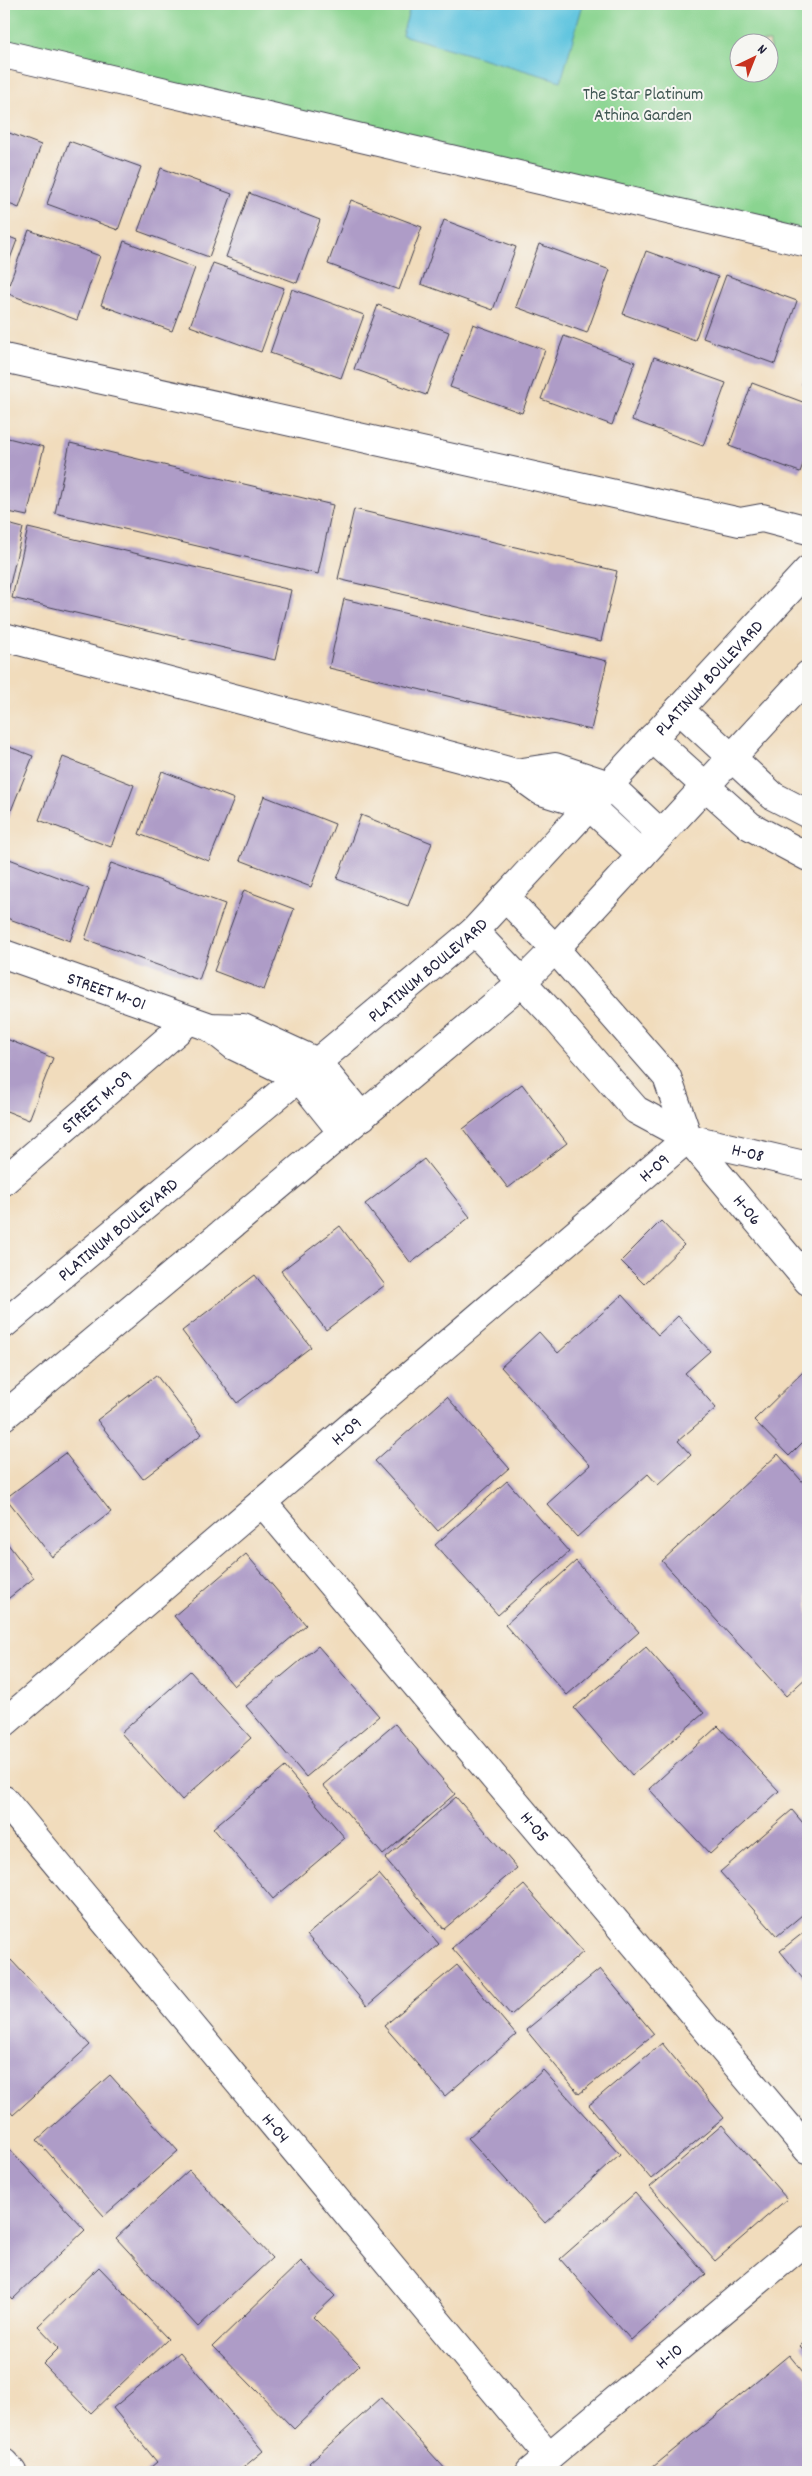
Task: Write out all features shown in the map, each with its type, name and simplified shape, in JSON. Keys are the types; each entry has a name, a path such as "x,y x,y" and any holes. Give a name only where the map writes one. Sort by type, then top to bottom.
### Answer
{"street":[{"path":"4,54 808,243"},
{"path":"4,358 740,522 762,518 808,530"},
{"path":"740,522 756,536 808,550"},
{"name":"PLATINUM BOULEVARD","path":"4,1324 474,931 808,570"},
{"path":"4,637 516,773 541,791 589,806 642,855"},
{"path":"4,1416 522,982 555,949 808,675"},
{"path":"679,709 773,796 808,814"},
{"path":"652,738 750,826 808,857"},
{"path":"516,773 555,767 609,785 661,834"},
{"path":"505,897 555,949 667,1077 688,1138"},
{"path":"474,931 554,1017 636,1110 688,1138"},
{"name":"STREET M-01","path":"4,954 200,1024 243,1028 308,1070"},
{"name":"STREET M-09","path":"4,1181 200,1024"},
{"path":"308,1070 352,1125"},
{"name":"H-08","path":"688,1138 808,1166"},
{"name":"H-06","path":"688,1138 808,1281"},
{"name":"H-09","path":"4,1723 688,1138"},
{"name":"H-05","path":"262,1502 808,2150"},
{"name":"H-04","path":"4,1800 540,2464"},
{"name":"H-10","path":"540,2464 808,2238"},
{"path":"4,2463 12,2472"}],"green space":[{"name":"The Star Platinum Athina Garden","path":"4,4 808,4 808,243 4,54"}],"water":[{"path":"411,4 583,4 561,81 402,35"}],"building":[{"path":"4,131 41,145 19,208 4,202"},
{"path":"69,141 141,167 118,230 47,204"},
{"path":"161,168 232,194 209,257 138,231"},
{"path":"249,193 320,220 297,283 226,257"},
{"path":"351,200 422,227 399,290 328,264"},
{"path":"444,220 516,247 493,310 421,284"},
{"path":"29,230 100,256 77,320 6,293"},
{"path":"4,235 17,240 4,275"},
{"path":"124,241 195,268 172,331 101,305"},
{"path":"539,244 610,270 587,333 516,307"},
{"path":"646,251 718,277 695,340 623,314"},
{"path":"213,263 284,288 261,352 190,326"},
{"path":"726,275 797,301 775,364 703,338"},
{"path":"292,289 364,315 341,378 270,353"},
{"path":"378,305 449,332 426,395 354,369"},
{"path":"473,324 545,350 522,413 450,387"},
{"path":"564,336 635,362 612,425 541,399"},
{"path":"654,357 726,383 703,446 632,420"},
{"path":"808,367 808,386 802,384"},
{"path":"752,383 808,404 808,451 800,472 729,446"},
{"path":"4,437 44,447 27,516 4,511"},
{"path":"70,443 333,505 318,574 55,513"},
{"path":"354,509 617,571 601,641 338,579"},
{"path":"4,523 23,528 7,597 4,596"},
{"path":"28,528 291,590 275,660 12,598"},
{"path":"344,599 607,661 591,730 329,668"},
{"path":"4,745 33,756 8,818 4,817"},
{"path":"63,757 134,785 111,847 39,820"},
{"path":"162,771 234,799 209,861 139,834"},
{"path":"264,796 335,824 311,887 240,860"},
{"path":"361,815 432,843 408,906 337,879"},
{"path":"4,857 89,889 70,941 4,917"},
{"path":"111,863 225,904 199,980 85,939"},
{"path":"244,890 294,909 264,990 214,971"},
{"path":"4,1038 53,1058 29,1120 4,1110"},
{"path":"522,1084 567,1143 508,1188 463,1129"},
{"path":"424,1159 470,1217 411,1263 365,1204"},
{"path":"661,1221 684,1245 644,1284 621,1261"},
{"path":"340,1226 385,1285 326,1330 281,1271"},
{"path":"255,1275 311,1347 237,1403 182,1331"},
{"path":"622,1295 658,1335 678,1316 710,1351 685,1373 716,1408 678,1441 691,1455 658,1485 648,1474 577,1537 547,1504 590,1465 501,1367 539,1332 558,1353"},
{"path":"808,1367 808,1437 789,1456 754,1420"},
{"path":"156,1375 202,1434 143,1479 97,1420"},
{"path":"447,1397 509,1468 438,1531 375,1461"},
{"path":"65,1453 111,1512 52,1557 6,1498"},
{"path":"778,1454 808,1488 808,1676 786,1696 662,1561"},
{"path":"507,1481 569,1552 498,1615 435,1545"},
{"path":"4,1539 34,1578 4,1602"},
{"path":"246,1554 306,1625 234,1686 174,1616"},
{"path":"576,1561 639,1632 567,1695 505,1625"},
{"path":"318,1646 379,1716 306,1777 246,1706"},
{"path":"646,1647 704,1713 632,1775 574,1708"},
{"path":"190,1671 251,1738 182,1800 121,1733"},
{"path":"395,1724 455,1794 383,1855 323,1785"},
{"path":"718,1726 779,1791 710,1854 649,1789"},
{"path":"285,1767 345,1838 273,1899 213,1828"},
{"path":"456,1797 517,1868 444,1929 385,1859"},
{"path":"792,1810 808,1829 808,1910 777,1936 720,1872"},
{"path":"379,1874 439,1944 367,2006 307,1935"},
{"path":"524,1885 583,1952 511,2015 452,1948"},
{"path":"808,1929 808,1985 780,1951"},
{"path":"11,1960 90,2045 13,2115 4,2104 4,1967"},
{"path":"457,1965 516,2035 445,2096 384,2026"},
{"path":"600,1969 654,2034 579,2094 526,2030"},
{"path":"662,2043 724,2118 651,2179 589,2105"},
{"path":"543,2070 620,2154 545,2223 468,2138"},
{"path":"110,2075 178,2151 104,2216 37,2140"},
{"path":"722,2125 787,2199 715,2261 650,2187"},
{"path":"6,2146 85,2230 12,2300 4,2291 4,2148"},
{"path":"189,2170 272,2258 198,2327 116,2238"},
{"path":"635,2193 706,2274 631,2340 560,2259"},
{"path":"301,2261 335,2296 313,2317 360,2365 294,2429 213,2346"},
{"path":"99,2267 168,2339 91,2413 43,2364 59,2348 38,2326"},
{"path":"808,2339 808,2355 800,2346"},
{"path":"180,2352 263,2451 238,2472 145,2472 157,2462 113,2408"},
{"path":"789,2355 808,2378 808,2472 647,2472"},
{"path":"381,2398 448,2472 317,2472 309,2463"}]}
